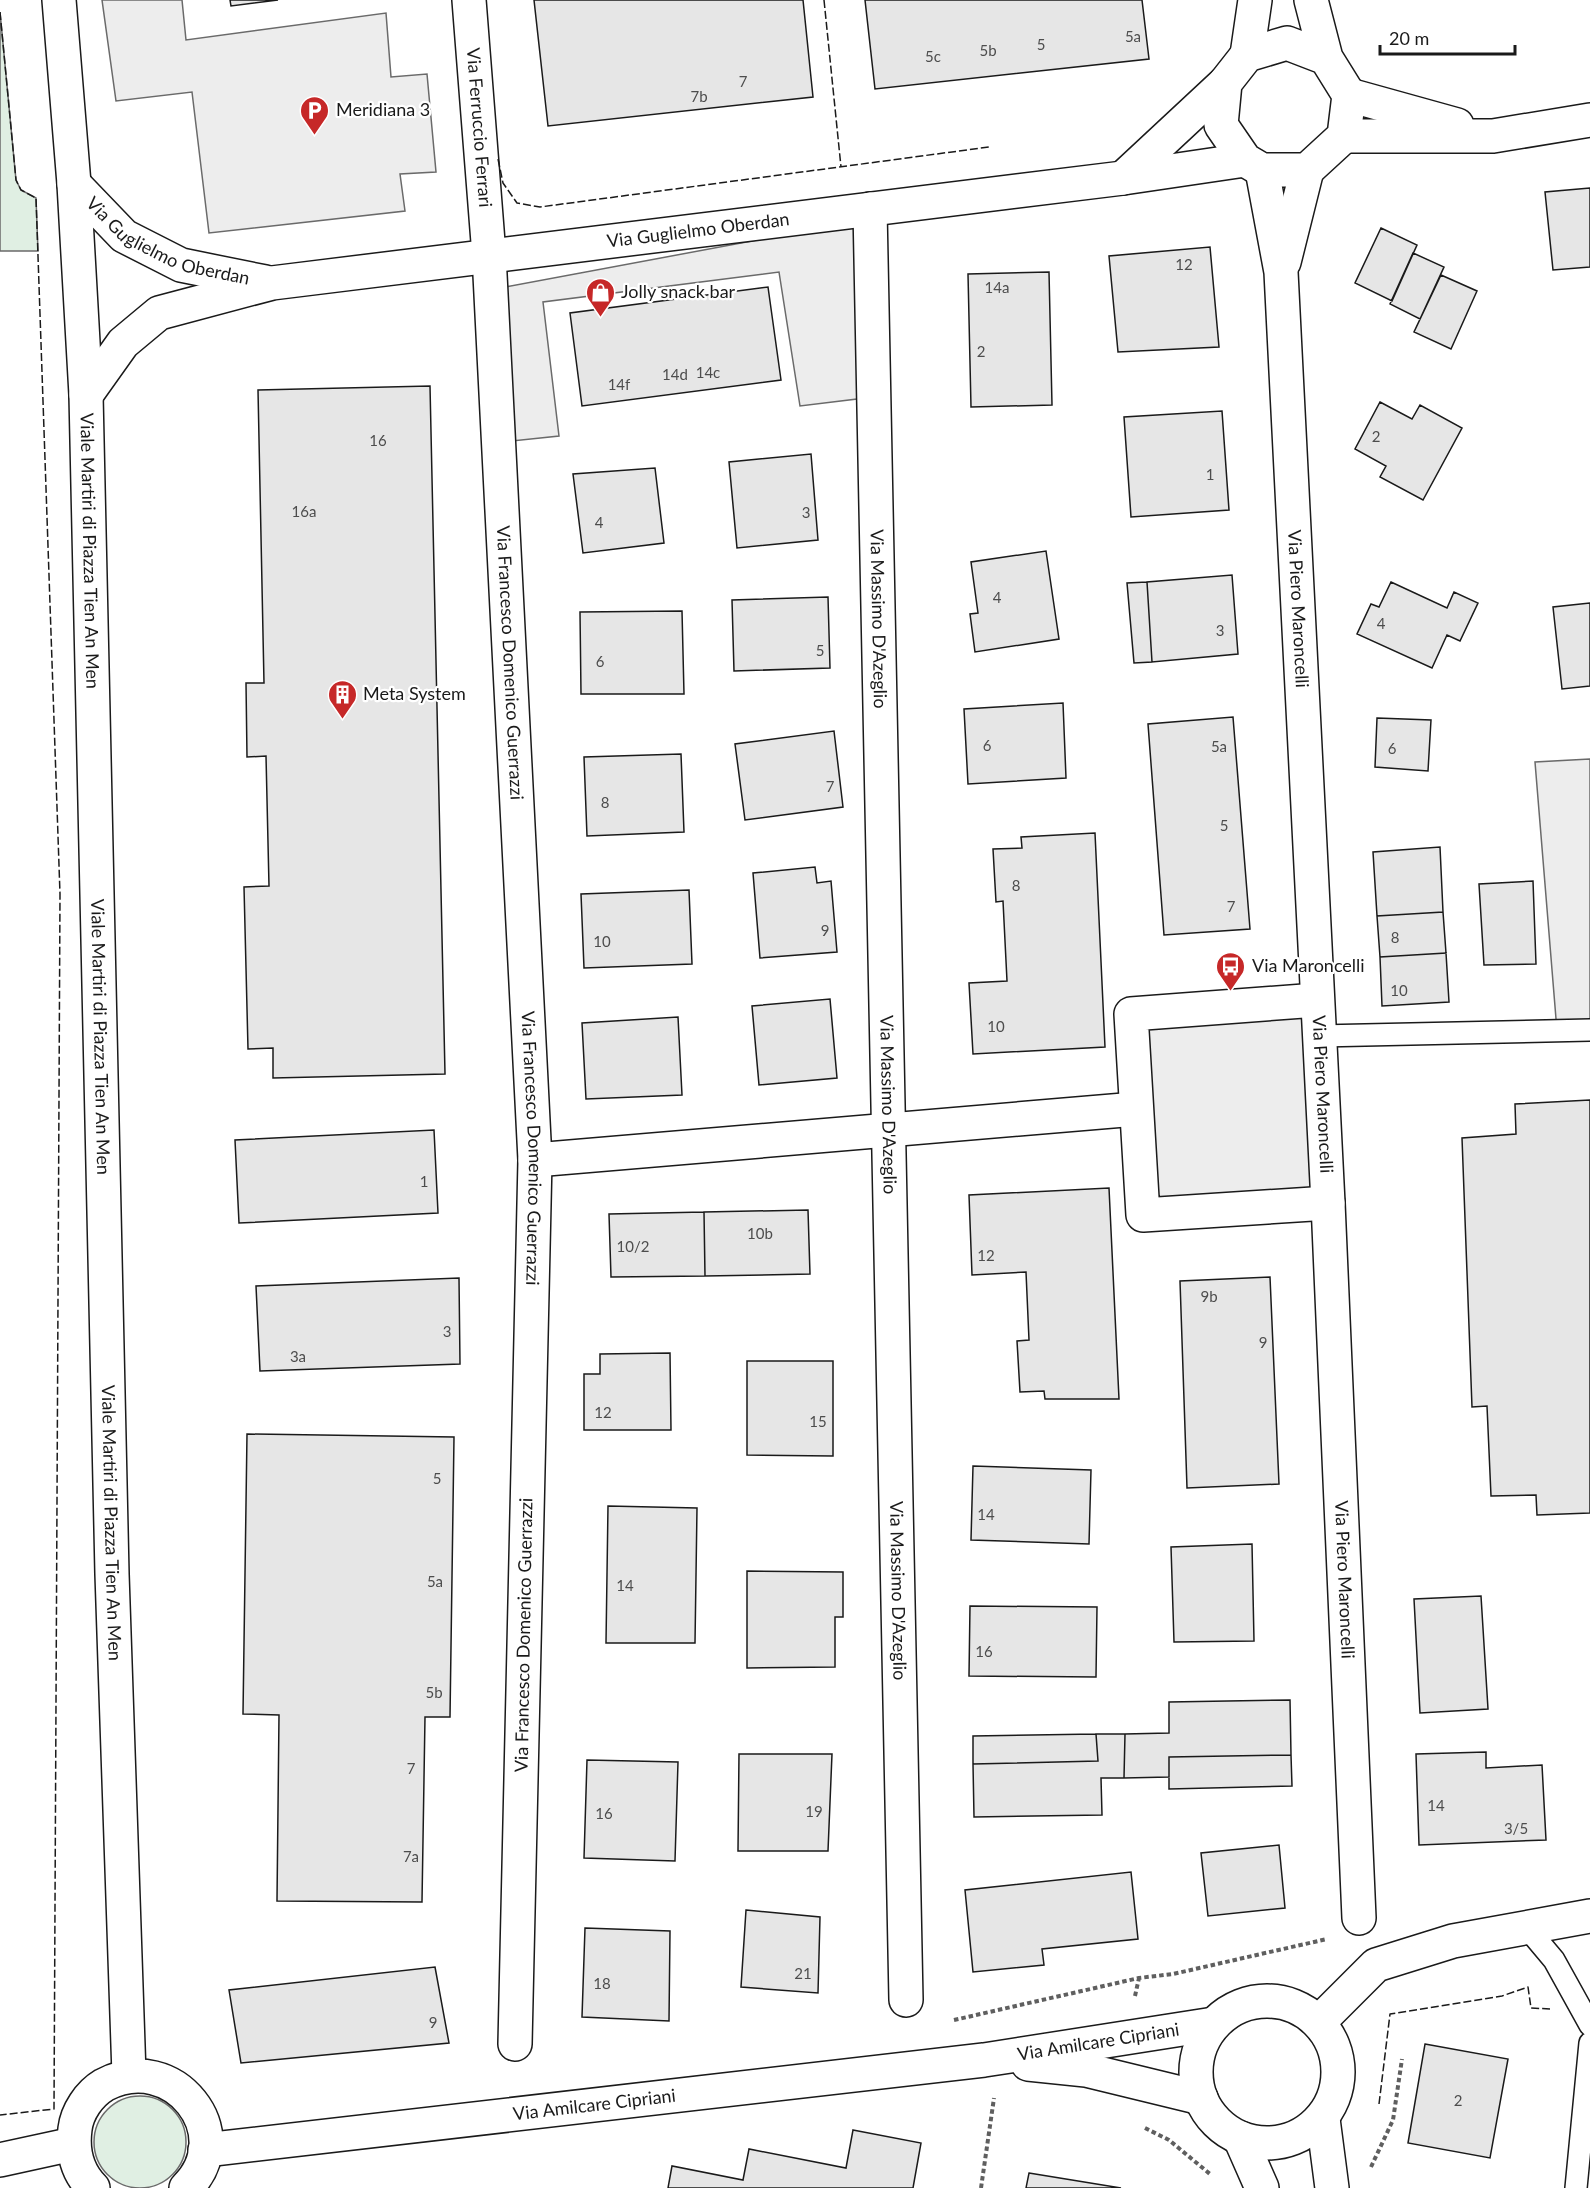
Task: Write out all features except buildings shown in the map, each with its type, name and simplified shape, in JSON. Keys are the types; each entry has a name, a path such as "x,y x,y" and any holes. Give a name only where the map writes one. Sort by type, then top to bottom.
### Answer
{"street":[{"name":"Viale Martiri di Piazza Tien An Men","path":"58,0 74,184 86,396 112,1574 129,2075"},
{"name":"Via Ferruccio Ferrari","path":"469,0 489,255"},
{"path":"1123,178 1224,83 1247,55 1255,0"},
{"path":"1307,170 1344,136 1348,95 1326,58 1311,0"},
{"path":"1247,55 1287,43 1326,58"},
{"path":"1224,83 1221,125 1254,165"},
{"path":"1348,95 1493,136"},
{"path":"1344,136 1493,136 1590,120"},
{"name":"Via Guglielmo Oberdan","path":"86,396 123,343 159,313 272,283 1123,178 1254,165 1307,170"},
{"name":"Via Piero Maroncelli","path":"1254,165 1281,272 1328,1203 1359,1917"},
{"name":"Via Piero Maroncelli","path":"1281,272 1307,170"},
{"name":"Via Guglielmo Oberdan","path":"74,184 124,237 181,265 272,283"},
{"name":"Via Massimo D'Azeglio","path":"870,209 906,2000"},
{"name":"Via Francesco Domenico Guerrazzi","path":"489,255 535,1160 515,2043"},
{"path":"1317,1000 1131,1014 1136,1109 1143,1215 1328,1203"},
{"path":"535,1160 1136,1109"},
{"path":"1319,2022 1376,1965 1454,1941 1590,1916"},
{"name":"Via Amilcare Cipriani","path":"1264,2000 1282,2002 1300,2008 1319,2022 1331,2040 1338,2062 1337,2084 1323,2119 1300,2135 1281,2142 1260,2143 1240,2138 1224,2129 1210,2115 1201,2098 1196,2079 1196,2059 1202,2040 1214,2024 1228,2012 1245,2003 1264,2000"},
{"name":"Via Amilcare Cipriani","path":"205,2150 984,2060 1214,2024"},
{"name":"Via Amilcare Cipriani","path":"984,2060 1086,2070 1201,2098"},
{"path":"93,2188 85,2180 77,2163 73,2144 76,2123 84,2104 98,2089 129,2075 150,2075 169,2082 186,2094 198,2110 205,2129 205,2150 199,2169 186,2188"},
{"path":"1323,2119 1332,2188"},
{"path":"1240,2138 1263,2188"},
{"path":"0,2160 73,2144"}],"lane":[{"path":"1319,1036 1590,1030"},
{"path":"1528,1929 1554,1960 1590,2025"},
{"path":"1576,2188 1590,2043"}],"path":[{"path":"948,2022 1139,1978 1173,1974 1327,1940 1330,1930"},
{"path":"1371,2168 1393,2120 1402,2059"},
{"path":"981,2188 994,2092"},
{"path":"1141,2126 1169,2140 1217,2181"}],"green space":[{"path":"0,12 16,180 21,190 36,198 38,251 0,251"},
{"path":"131,2096 149,2096 166,2103 179,2116 186,2133 186,2151 179,2168 166,2181 149,2188 131,2188 114,2181 101,2168 94,2151 94,2133 101,2116 114,2103"}],"shaded area":[{"name":"Meridiana 3","path":"102,0 182,0 186,40 386,13 391,77 427,74 436,172 400,174 405,211 209,233 192,92 116,101"},
{"path":"859,221 865,398 800,406 779,272 543,302 559,436 512,441 500,288"},
{"path":"1590,759 1590,1030 1557,1031 1535,762"},
{"path":"1317,1000 1328,1203 1143,1215 1131,1014"}],"fence":[{"path":"824,0 841,167"},
{"path":"0,12 16,180 21,190 36,198 60,894 54,2109 0,2115"},
{"path":"498,159 503,183 517,203 540,207 989,147"},
{"path":"1379,2104 1390,2014 1502,1996 1528,1987 1531,2008 1550,2009"}],"place":[{"name":"Meridiana 3","path":"315,136"},
{"name":"Jolly snack bar","path":"600,318"},
{"name":"Meta System","path":"342,720"},
{"name":"Via Maroncelli","path":"1231,992"}]}
